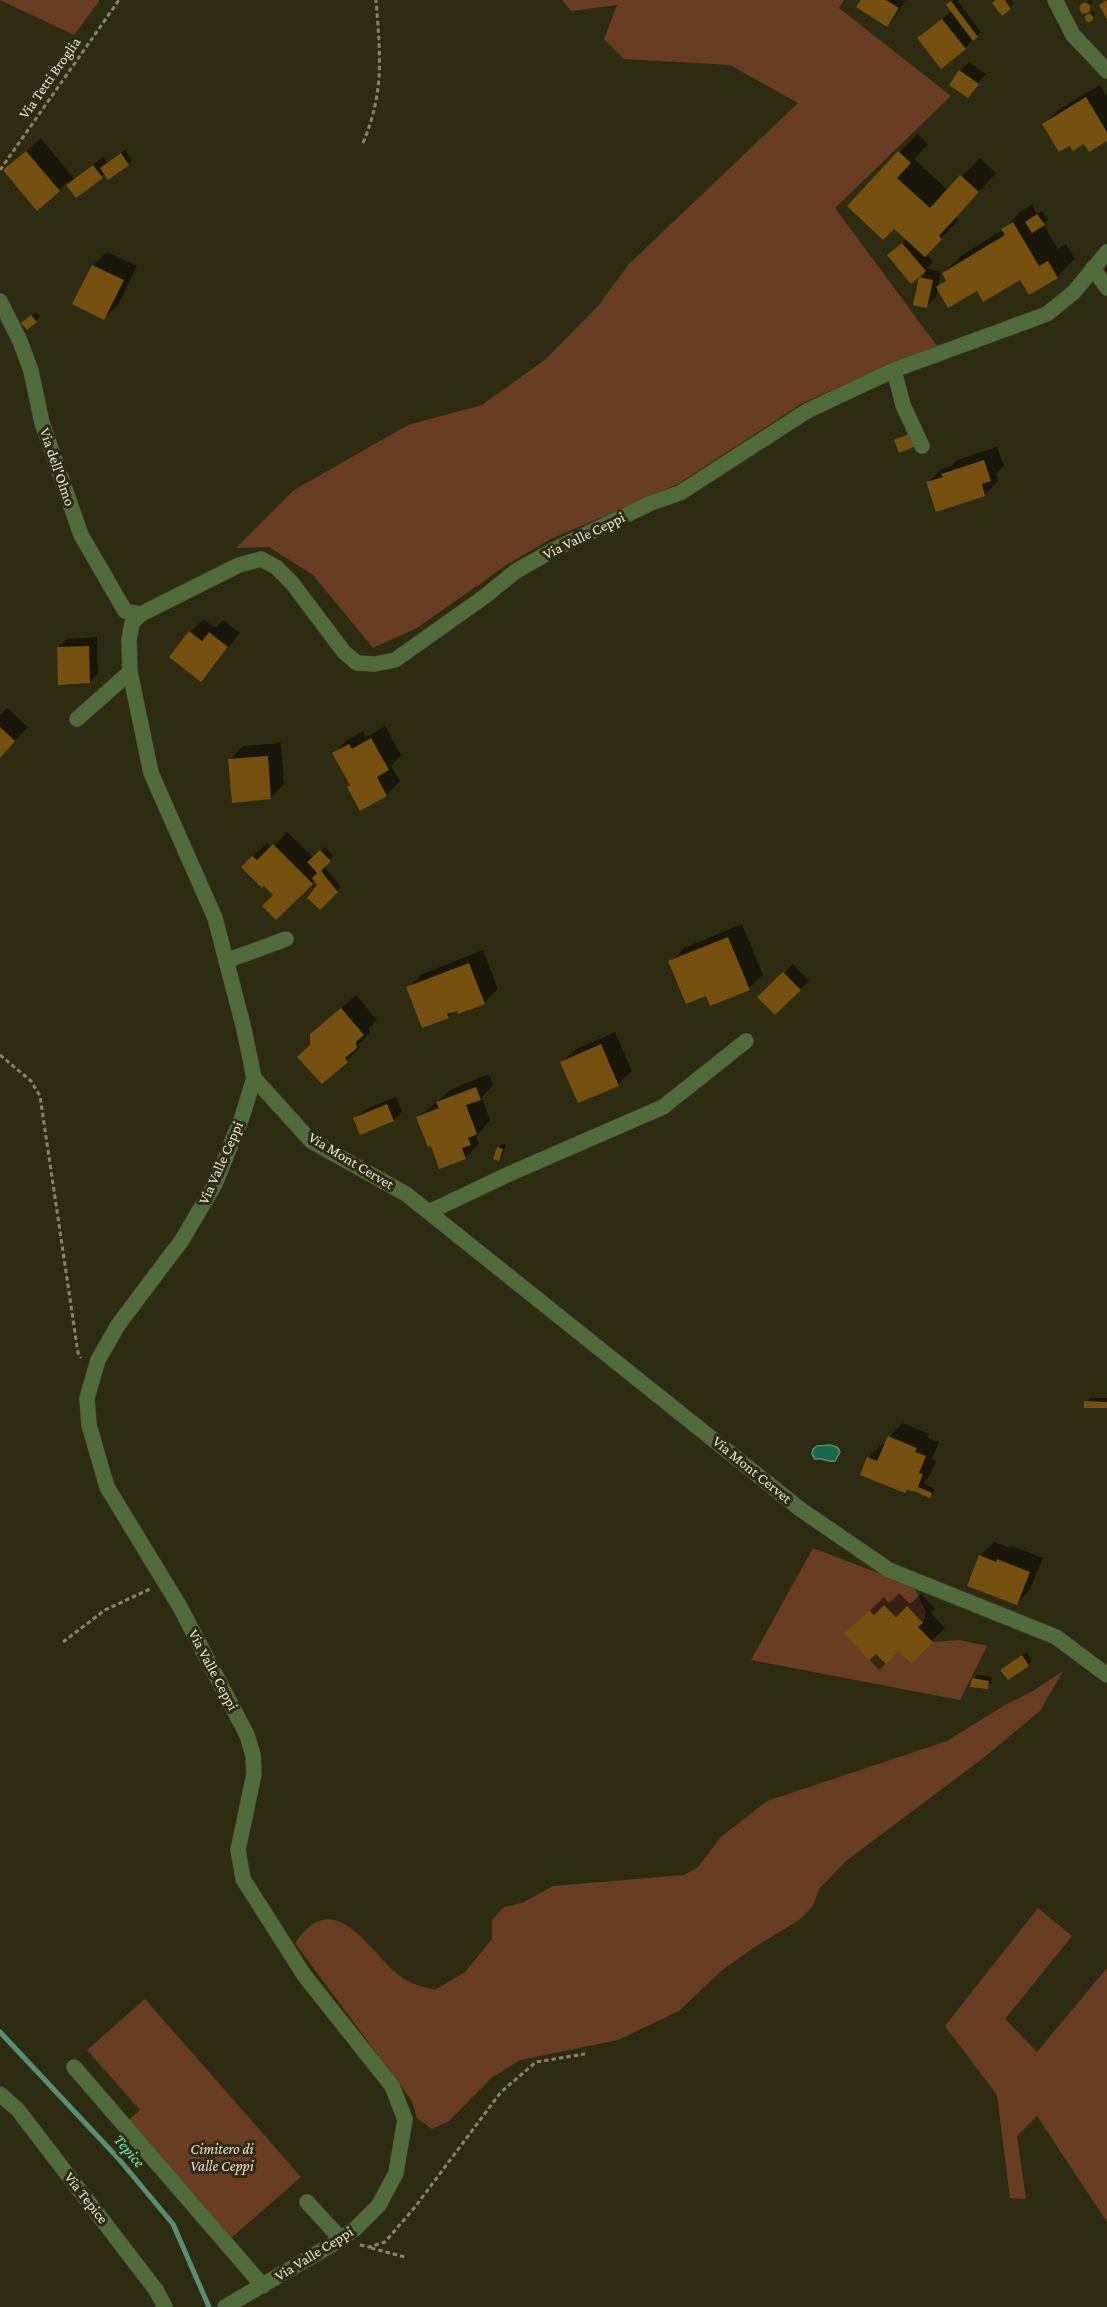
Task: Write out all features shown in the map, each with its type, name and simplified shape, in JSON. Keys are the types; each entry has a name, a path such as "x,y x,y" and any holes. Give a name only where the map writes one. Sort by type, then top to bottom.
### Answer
{"street":[{"path":"1055,0 1073,35 1107,70"},
{"name":"Via Valle Ceppi","path":"227,2306 341,2239 355,2229 379,2205 396,2173 405,2119 392,2086 304,1975 243,1879 238,1850 254,1774 253,1755 247,1735 166,1582 107,1487 89,1425 87,1398 98,1360 118,1325 182,1240 215,1184 242,1118 254,1078 244,1029 214,918 151,773 130,672 129,640 132,623 141,614 239,565 261,559 276,567 292,584 344,652 357,663 375,664 395,660 484,597 516,571 555,549 651,503 680,493 807,411 894,370 1047,314 1074,292 1107,252"},
{"path":"1093,268 1107,288"},
{"name":"Via dell'Olmo","path":"0,301 20,341 31,371 42,423 81,535 125,611 141,614"},
{"path":"894,370 903,405 922,446"},
{"path":"76,719 130,672"},
{"path":"226,961 286,939"},
{"path":"429,1212 509,1174 663,1107 746,1041"},
{"name":"Via Mont Cervet","path":"254,1078 311,1140 406,1194 800,1509 889,1570 1056,1637 1107,1675"},
{"path":"75,2067 263,2286"},
{"name":"Via Tepice","path":"0,2094 25,2120 156,2290 165,2307"},
{"path":"308,2202 341,2239"}],"path":[{"name":"Via Tetti Broglia","path":"0,170 119,0"},
{"path":"363,143 373,117 380,79 376,0"},
{"path":"0,1055 31,1081 40,1096 78,1353 93,1378"},
{"path":"63,1642 105,1610 166,1582"},
{"path":"369,2247 385,2242 415,2207 501,2092 536,2062 585,2054"},
{"path":"341,2239 405,2258"}],"green space":[{"path":"0,0 100,0 74,35"},
{"path":"562,0 844,0 839,8 951,96 835,208 937,346 801,404 678,484 551,539 508,564 417,628 373,648 313,575 269,547 236,548 294,490 408,425 482,405 546,359 598,306 629,264 798,103 730,65 624,59 604,39 617,5 571,11"},
{"path":"813,1548 914,1587 926,1612 923,1623 907,1606 896,1617 884,1605 874,1615 869,1610 845,1634 879,1670 899,1651 911,1663 933,1642 959,1640 987,1646 960,1700 751,1660"},
{"path":"1063,1671 1040,1711 982,1759 846,1861 819,1889 813,1906 799,1920 721,1971 679,2011 618,2040 520,2060 490,2079 449,2121 432,2129 417,2118 412,2101 295,1943 310,1926 325,1920 339,1922 353,1930 404,1979 435,1990 465,1972 492,1939 492,1920 504,1907 522,1903 553,1886 684,1875 698,1867 721,1837 767,1801 947,1741"},
{"path":"1038,1908 1072,1936 1005,2019 1037,2052 1107,1968 1107,2222 1037,2116 1017,2136 1026,2199 1010,2198 997,2095 945,2026"},
{"name":"Cimitero di Valle Ceppi","path":"145,1999 301,2177 230,2239 127,2122 140,2110 87,2050"}],"shaded area":[{"path":"817,1446 837,1447 840,1452 835,1461 815,1459 812,1454 813,1449"}],"building":[{"path":"861,0 886,0 899,8 887,27 856,7"},
{"path":"996,0 1005,0 1011,9 1002,16 992,3"},
{"path":"1107,0 1107,19 1099,5"},
{"path":"951,1 978,37 973,41 946,5"},
{"path":"1085,3 1089,4 1089,12 1085,13 1081,12 1080,8 1081,4"},
{"path":"1089,14 1093,18 1089,22 1085,18"},
{"path":"942,19 966,49 941,69 917,38"},
{"path":"959,70 979,84 968,98 949,85"},
{"path":"1086,97 1107,132 1107,141 1089,152 1084,144 1073,151 1069,146 1059,152 1042,124"},
{"path":"26,151 60,191 37,211 3,170"},
{"path":"898,151 911,163 897,178 930,208 960,175 979,192 939,236 942,239 925,257 894,229 883,240 847,206"},
{"path":"121,153 129,165 108,180 100,168"},
{"path":"93,165 103,178 76,198 66,185"},
{"path":"1037,214 1045,225 1032,233 1025,222"},
{"path":"1013,222 1039,266 1048,261 1058,278 1029,295 1020,280 983,302 977,291 948,308 936,287 946,281 942,273 1005,235 1001,229"},
{"path":"902,243 926,271 911,284 887,255"},
{"path":"92,265 124,280 104,320 72,304"},
{"path":"919,277 933,280 927,308 913,305"},
{"path":"31,315 37,322 27,330 21,323"},
{"path":"911,433 916,446 899,453 894,440"},
{"path":"984,460 991,481 982,484 985,496 936,512 926,482 943,477 941,474"},
{"path":"189,631 202,641 209,632 228,647 201,682 169,657"},
{"path":"89,646 90,683 58,685 57,647"},
{"path":"0,727 15,741 0,758"},
{"path":"371,738 389,770 377,777 387,796 360,811 347,787 350,785 332,753 349,744 352,749"},
{"path":"268,756 271,799 232,803 228,759"},
{"path":"273,844 313,884 276,920 262,906 273,895 264,886 262,888 241,867 252,856 257,860"},
{"path":"320,850 331,861 321,871 338,892 320,910 307,898 317,885 312,878 317,873 307,862"},
{"path":"728,937 750,990 710,1006 706,996 686,1004 668,961"},
{"path":"469,963 485,1004 458,1014 457,1011 447,1014 449,1018 422,1028 406,987"},
{"path":"783,972 801,990 775,1015 757,997"},
{"path":"341,1008 364,1035 356,1042 357,1048 345,1058 348,1062 322,1084 297,1057 310,1045 310,1034"},
{"path":"601,1044 619,1086 578,1103 560,1062"},
{"path":"476,1087 481,1100 466,1105 477,1134 468,1138 471,1145 462,1148 466,1159 439,1169 431,1146 428,1147 416,1117 439,1108 436,1102"},
{"path":"387,1104 394,1121 360,1135 353,1118"},
{"path":"497,1147 503,1149 499,1161 493,1159"},
{"path":"1084,1401 1107,1402 1107,1408 1084,1408"},
{"path":"888,1436 917,1448 915,1452 926,1456 919,1473 923,1474 918,1487 932,1493 930,1498 907,1490 905,1493 860,1475 867,1457 877,1461"},
{"path":"979,1555 996,1562 997,1559 1030,1572 1017,1605 967,1586"},
{"path":"884,1605 896,1617 907,1606 923,1623 918,1627 933,1642 911,1664 899,1651 886,1664 876,1654 869,1660 844,1634 869,1610 874,1615"},
{"path":"1022,1655 1029,1666 1008,1680 1000,1670"},
{"path":"972,1678 989,1681 988,1689 970,1687"}],"waterway":[{"name":"Tepice","path":"0,2032 118,2158 173,2224 209,2307"}]}
